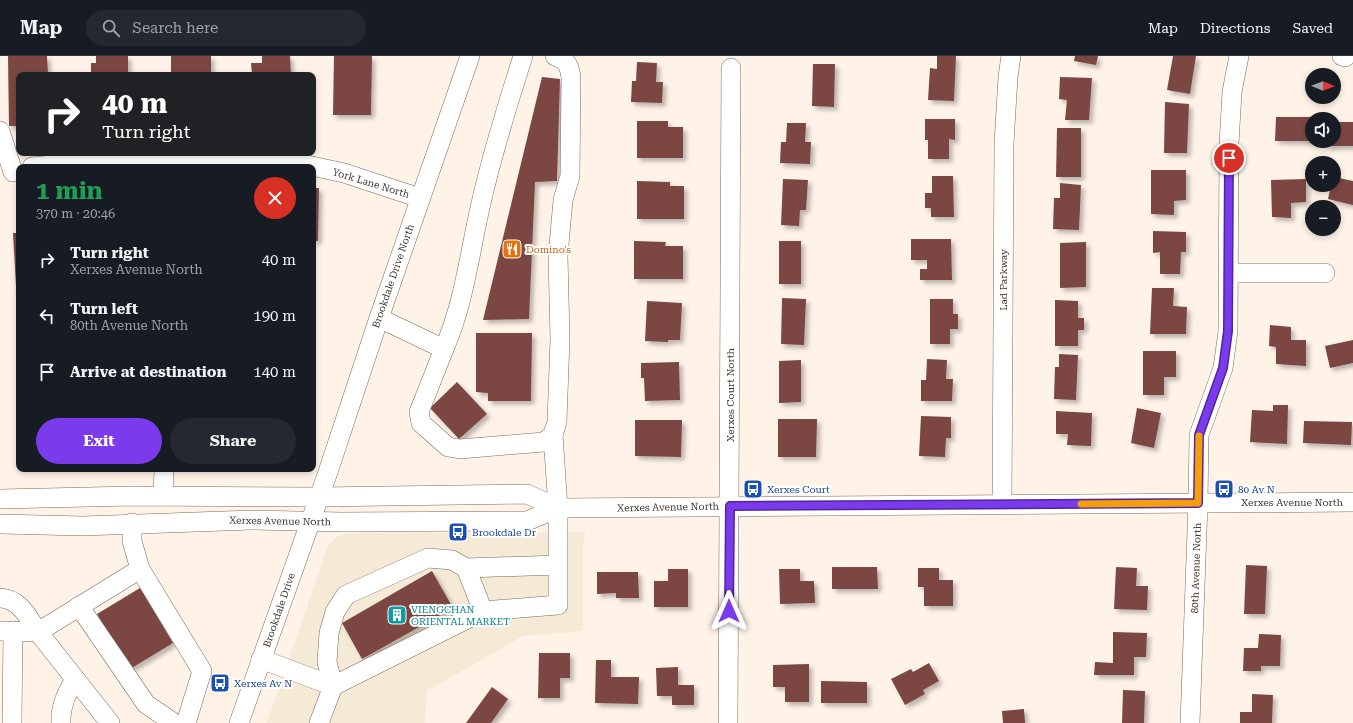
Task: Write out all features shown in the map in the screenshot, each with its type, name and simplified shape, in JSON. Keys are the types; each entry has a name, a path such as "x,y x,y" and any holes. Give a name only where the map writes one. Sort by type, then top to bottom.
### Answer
{"street":[{"name":"Brookdale Drive North","path":"319,496 470,56"},
{"path":"523,56 495,146 463,291 452,330 419,412 421,423 448,447 460,449 544,442 553,436"},
{"path":"261,659 333,686 483,611 558,605 558,508 553,436 558,422 560,339 558,256 563,200 570,176 571,77 569,66 561,58 555,56"},
{"name":"Lad Parkway","path":"1002,504 1004,143 1008,77 1011,56"},
{"name":"80th Avenue North","path":"1190,723 1199,435 1223,368 1228,331 1229,144 1232,92 1239,56"},
{"name":"Xerxes Court North","path":"728,723 731,68"},
{"path":"0,131 11,173"},
{"name":"York Lane North","path":"103,164 204,158 251,158 303,164"},
{"name":"York Lane North","path":"316,167 344,173 420,198"},
{"path":"1229,273 1325,273"},
{"path":"379,318 444,348"},
{"path":"163,496 164,472"},
{"name":"Xerxes Avenue North","path":"0,499 163,496 527,494 558,508"},
{"name":"Brookdale Drive","path":"239,723 319,496"},
{"name":"Xerxes Avenue North","path":"0,524 83,526 132,523 252,520 342,522 527,521 558,508 1353,502"},
{"path":"132,523 132,541 140,569 202,671 186,723"},
{"path":"319,723 333,686 327,662 328,633 335,612 346,596 428,558 452,560 466,568 558,566"},
{"path":"466,568 483,611"},
{"path":"12,723 6,631 38,632 140,569"},
{"path":"0,598 14,602 22,608 38,632 110,723"},
{"path":"79,606 146,704 174,723"},
{"path":"60,723 60,715 65,698 75,679"}],"shaded area":[{"path":"585,532 583,546 583,631 523,636 427,691 425,723 266,723 328,545 337,537 347,533"}],"building":[{"path":"8,56 47,56 48,72 16,72 16,126 9,126"},
{"path":"96,56 128,56 128,72 91,72 91,63 96,63"},
{"path":"171,56 211,56 211,72 171,72"},
{"path":"262,56 290,56 291,72 252,72 251,63 262,63"},
{"path":"334,56 372,56 371,115 333,115"},
{"path":"937,56 956,56 954,101 928,100 930,68 937,69"},
{"path":"1075,56 1098,56 1096,65 1074,61"},
{"path":"1173,56 1196,56 1190,94 1167,90"},
{"path":"637,62 657,63 656,82 663,82 662,103 631,102 632,81 636,81"},
{"path":"813,64 835,64 834,107 812,106"},
{"path":"542,77 560,79 557,181 535,182 529,319 483,320"},
{"path":"1060,77 1092,78 1089,120 1065,120 1067,100 1059,99"},
{"path":"1165,102 1189,104 1187,153 1164,153"},
{"path":"1276,117 1305,117 1305,141 1275,141"},
{"path":"925,119 955,119 955,140 949,139 949,159 928,159 928,140 925,140"},
{"path":"637,121 668,121 668,127 683,127 683,158 637,158"},
{"path":"1341,122 1353,122 1353,146 1341,146"},
{"path":"787,123 806,123 805,142 811,142 810,164 780,163 781,142 786,142"},
{"path":"1057,128 1081,128 1081,177 1056,177"},
{"path":"1151,170 1186,170 1186,200 1174,201 1174,215 1151,214"},
{"path":"932,176 953,176 954,217 931,217 931,208 925,208 925,193 932,193"},
{"path":"1341,178 1353,181 1353,205 1341,202 1341,200 1328,199 1330,192 1341,192"},
{"path":"783,179 808,180 806,210 800,210 799,226 781,225"},
{"path":"1305,179 1306,200 1305,202 1291,203 1291,218 1272,217 1271,180"},
{"path":"637,181 670,182 670,186 684,186 684,219 637,219"},
{"path":"1060,183 1081,185 1079,230 1053,229 1054,198 1060,198"},
{"path":"316,188 319,188 318,241 316,241"},
{"path":"1153,231 1186,232 1186,252 1181,252 1180,274 1160,274 1160,252 1153,253"},
{"path":"13,233 16,233 16,286"},
{"path":"911,239 951,239 952,280 920,280 920,269 927,269 927,260 911,260"},
{"path":"634,241 666,242 665,246 683,246 683,279 634,279"},
{"path":"779,241 801,241 801,284 779,284"},
{"path":"1086,242 1086,287 1060,288 1060,243"},
{"path":"1152,288 1174,288 1173,306 1187,307 1186,334 1150,334"},
{"path":"782,298 806,299 804,345 781,344"},
{"path":"930,299 953,299 953,314 958,314 958,329 950,329 950,344 930,344"},
{"path":"1055,300 1078,301 1078,318 1084,318 1084,330 1078,330 1078,346 1055,346"},
{"path":"647,301 682,303 680,340 668,340 668,342 645,341"},
{"path":"1270,325 1291,327 1291,340 1306,340 1306,366 1276,364 1276,347 1269,346"},
{"path":"476,333 532,333 531,401 488,401 488,393 476,392"},
{"path":"1353,340 1353,363 1330,368 1325,346"},
{"path":"1143,351 1176,351 1176,377 1164,377 1164,395 1143,395"},
{"path":"1059,354 1078,355 1076,400 1054,399 1055,367 1059,367"},
{"path":"927,359 947,360 946,379 953,379 952,401 921,401 921,380 926,380"},
{"path":"801,360 801,402 779,403 779,361"},
{"path":"679,362 680,400 645,401 644,378 641,378 641,363"},
{"path":"457,382 487,414 459,439 430,408"},
{"path":"1273,405 1288,405 1287,444 1250,442 1252,410 1273,411"},
{"path":"1137,408 1161,413 1154,448 1131,443"},
{"path":"1056,411 1092,413 1091,446 1067,445 1068,434 1056,434"},
{"path":"921,416 951,417 951,438 946,438 945,457 919,456"},
{"path":"778,419 817,419 816,457 778,457"},
{"path":"635,420 682,420 681,457 635,456"},
{"path":"1304,421 1352,422 1351,445 1303,443"},
{"path":"1246,565 1267,566 1265,614 1244,614"},
{"path":"832,567 877,567 878,589 832,589"},
{"path":"1116,567 1137,568 1136,586 1148,586 1147,610 1114,609"},
{"path":"918,568 939,568 939,580 953,580 953,606 924,606 924,587 918,587"},
{"path":"668,569 688,569 688,607 654,607 654,581 668,581"},
{"path":"779,569 800,569 800,581 814,581 815,603 780,604"},
{"name":"VIENGCHAN ORIENTAL MARKET","path":"432,571 453,608 362,659 342,623"},
{"path":"597,572 638,572 639,598 616,598 616,593 597,594"},
{"path":"140,588 173,643 130,669 97,614"},
{"path":"1113,632 1147,633 1146,657 1134,657 1134,675 1094,675 1095,662 1113,663"},
{"path":"1259,634 1281,635 1280,666 1261,666 1261,671 1243,671 1244,648 1258,648"},
{"path":"539,653 570,653 570,678 560,678 560,698 538,698"},
{"path":"596,660 611,660 611,677 639,677 638,704 595,703"},
{"path":"929,663 939,681 923,690 925,694 905,705 891,679 911,669 913,672"},
{"path":"809,664 809,702 785,702 785,687 773,687 773,665"},
{"path":"678,667 678,685 694,685 694,705 672,705 672,696 657,696 656,668"},
{"path":"821,681 867,682 867,703 821,703"},
{"path":"492,687 508,699 491,723 466,723"},
{"path":"1123,690 1145,691 1144,723 1122,723"},
{"path":"1252,694 1273,695 1272,723 1240,723 1240,712 1252,712"},
{"path":"1024,709 1025,723 1003,723 1002,711"}],"slow traffic":[{"path":"1081,504 1198,503 1199,436"}],"place":[{"name":"Domino's","path":"512,249"},
{"name":"Xerxes Court","path":"753,489"},
{"name":"80 Av N","path":"1224,489"},
{"name":"Brookdale Dr","path":"458,532"},
{"name":"VIENGCHAN ORIENTAL MARKET","path":"397,615"},
{"name":"Xerxes Av N","path":"220,683"}],"route":[{"path":"729,611 730,506 1198,503 1199,435 1223,368 1228,331 1229,158"}]}
